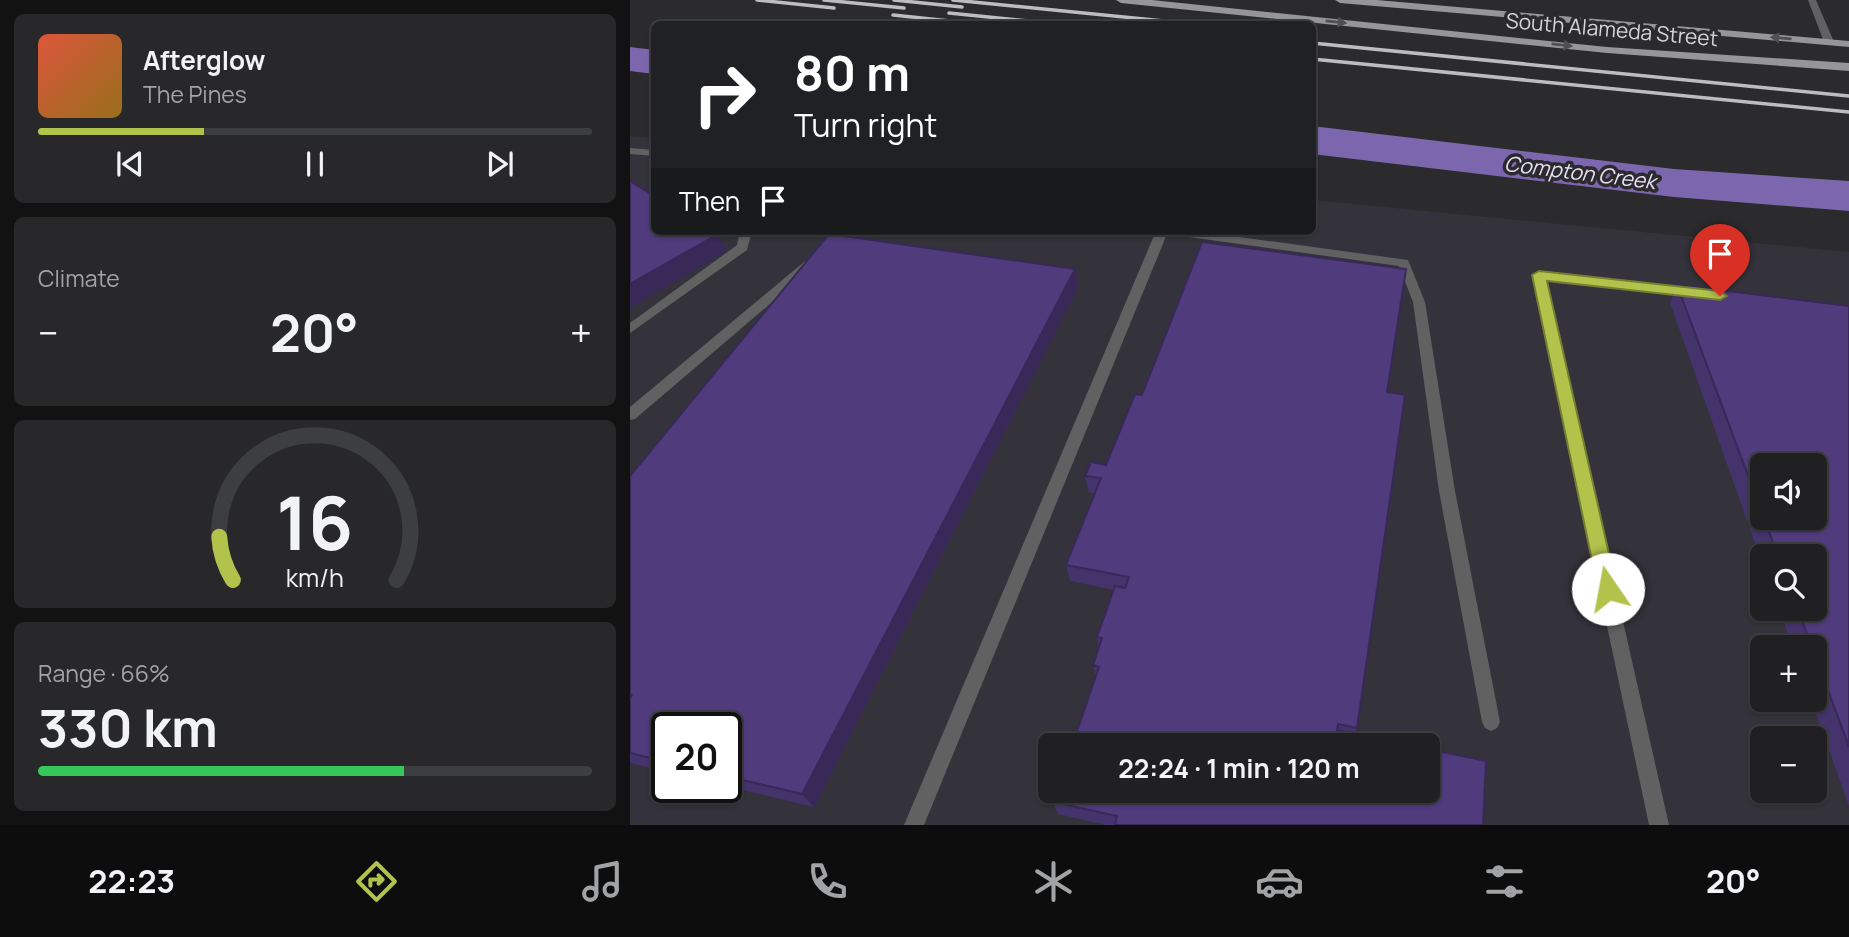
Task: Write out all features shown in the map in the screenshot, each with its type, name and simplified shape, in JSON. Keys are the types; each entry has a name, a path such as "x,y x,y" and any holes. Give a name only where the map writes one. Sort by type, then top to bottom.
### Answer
{"main road":[{"name":"South Alameda Street","path":"1121,0 1607,50 1845,67"},
{"name":"South Alameda Street","path":"1340,0 1849,44"},
{"path":"1829,42 1845,67"}],"lane":[{"path":"1812,0 1829,42"},
{"path":"630,151 651,153"},
{"path":"630,329 743,247 745,235"},
{"path":"630,415 844,235"},
{"path":"914,825 1160,235"},
{"path":"1199,235 1404,263 1419,302 1447,491 1491,722"},
{"path":"1660,825 1539,275 1707,294"}],"shaded area":[{"path":"630,136 651,138 651,235 1316,235 1316,200 1849,252 1849,825 630,825"}],"building":[{"path":"630,181 651,194 651,235 716,235 630,284"},
{"path":"828,235 1075,269 802,794 742,780 742,712 651,712 651,758 630,753 630,476"},
{"path":"1202,242 1406,269 1387,392 1405,395 1357,728 1338,724 1337,730 1351,733 1076,733 1099,667 1093,665 1102,638 1097,637 1115,586 1125,588 1129,577 1066,565 1101,478 1085,476 1091,462 1106,465 1135,394 1142,395"},
{"path":"1677,285 1849,306 1849,747 1827,687 1827,635 1807,635 1802,621 1827,621 1827,544 1774,544 1768,530 1827,530 1827,453 1750,453 1750,481"},
{"path":"1440,751 1486,761 1483,825 1115,825 1117,816 1058,803 1440,803"}],"waterway":[{"name":"Compton Creek","path":"630,59 651,62"},
{"name":"Compton Creek","path":"1316,140 1674,183 1849,196"}],"railway":[{"path":"757,0 834,8"},
{"path":"824,0 904,8"},
{"path":"894,0 962,7"},
{"path":"953,0 1164,21"},
{"path":"949,13 1028,21"},
{"path":"893,15 950,21"},
{"path":"1316,43 1849,96"},
{"path":"1316,59 1849,112"}],"route":[{"path":"1608,589 1539,275 1720,296"}]}
